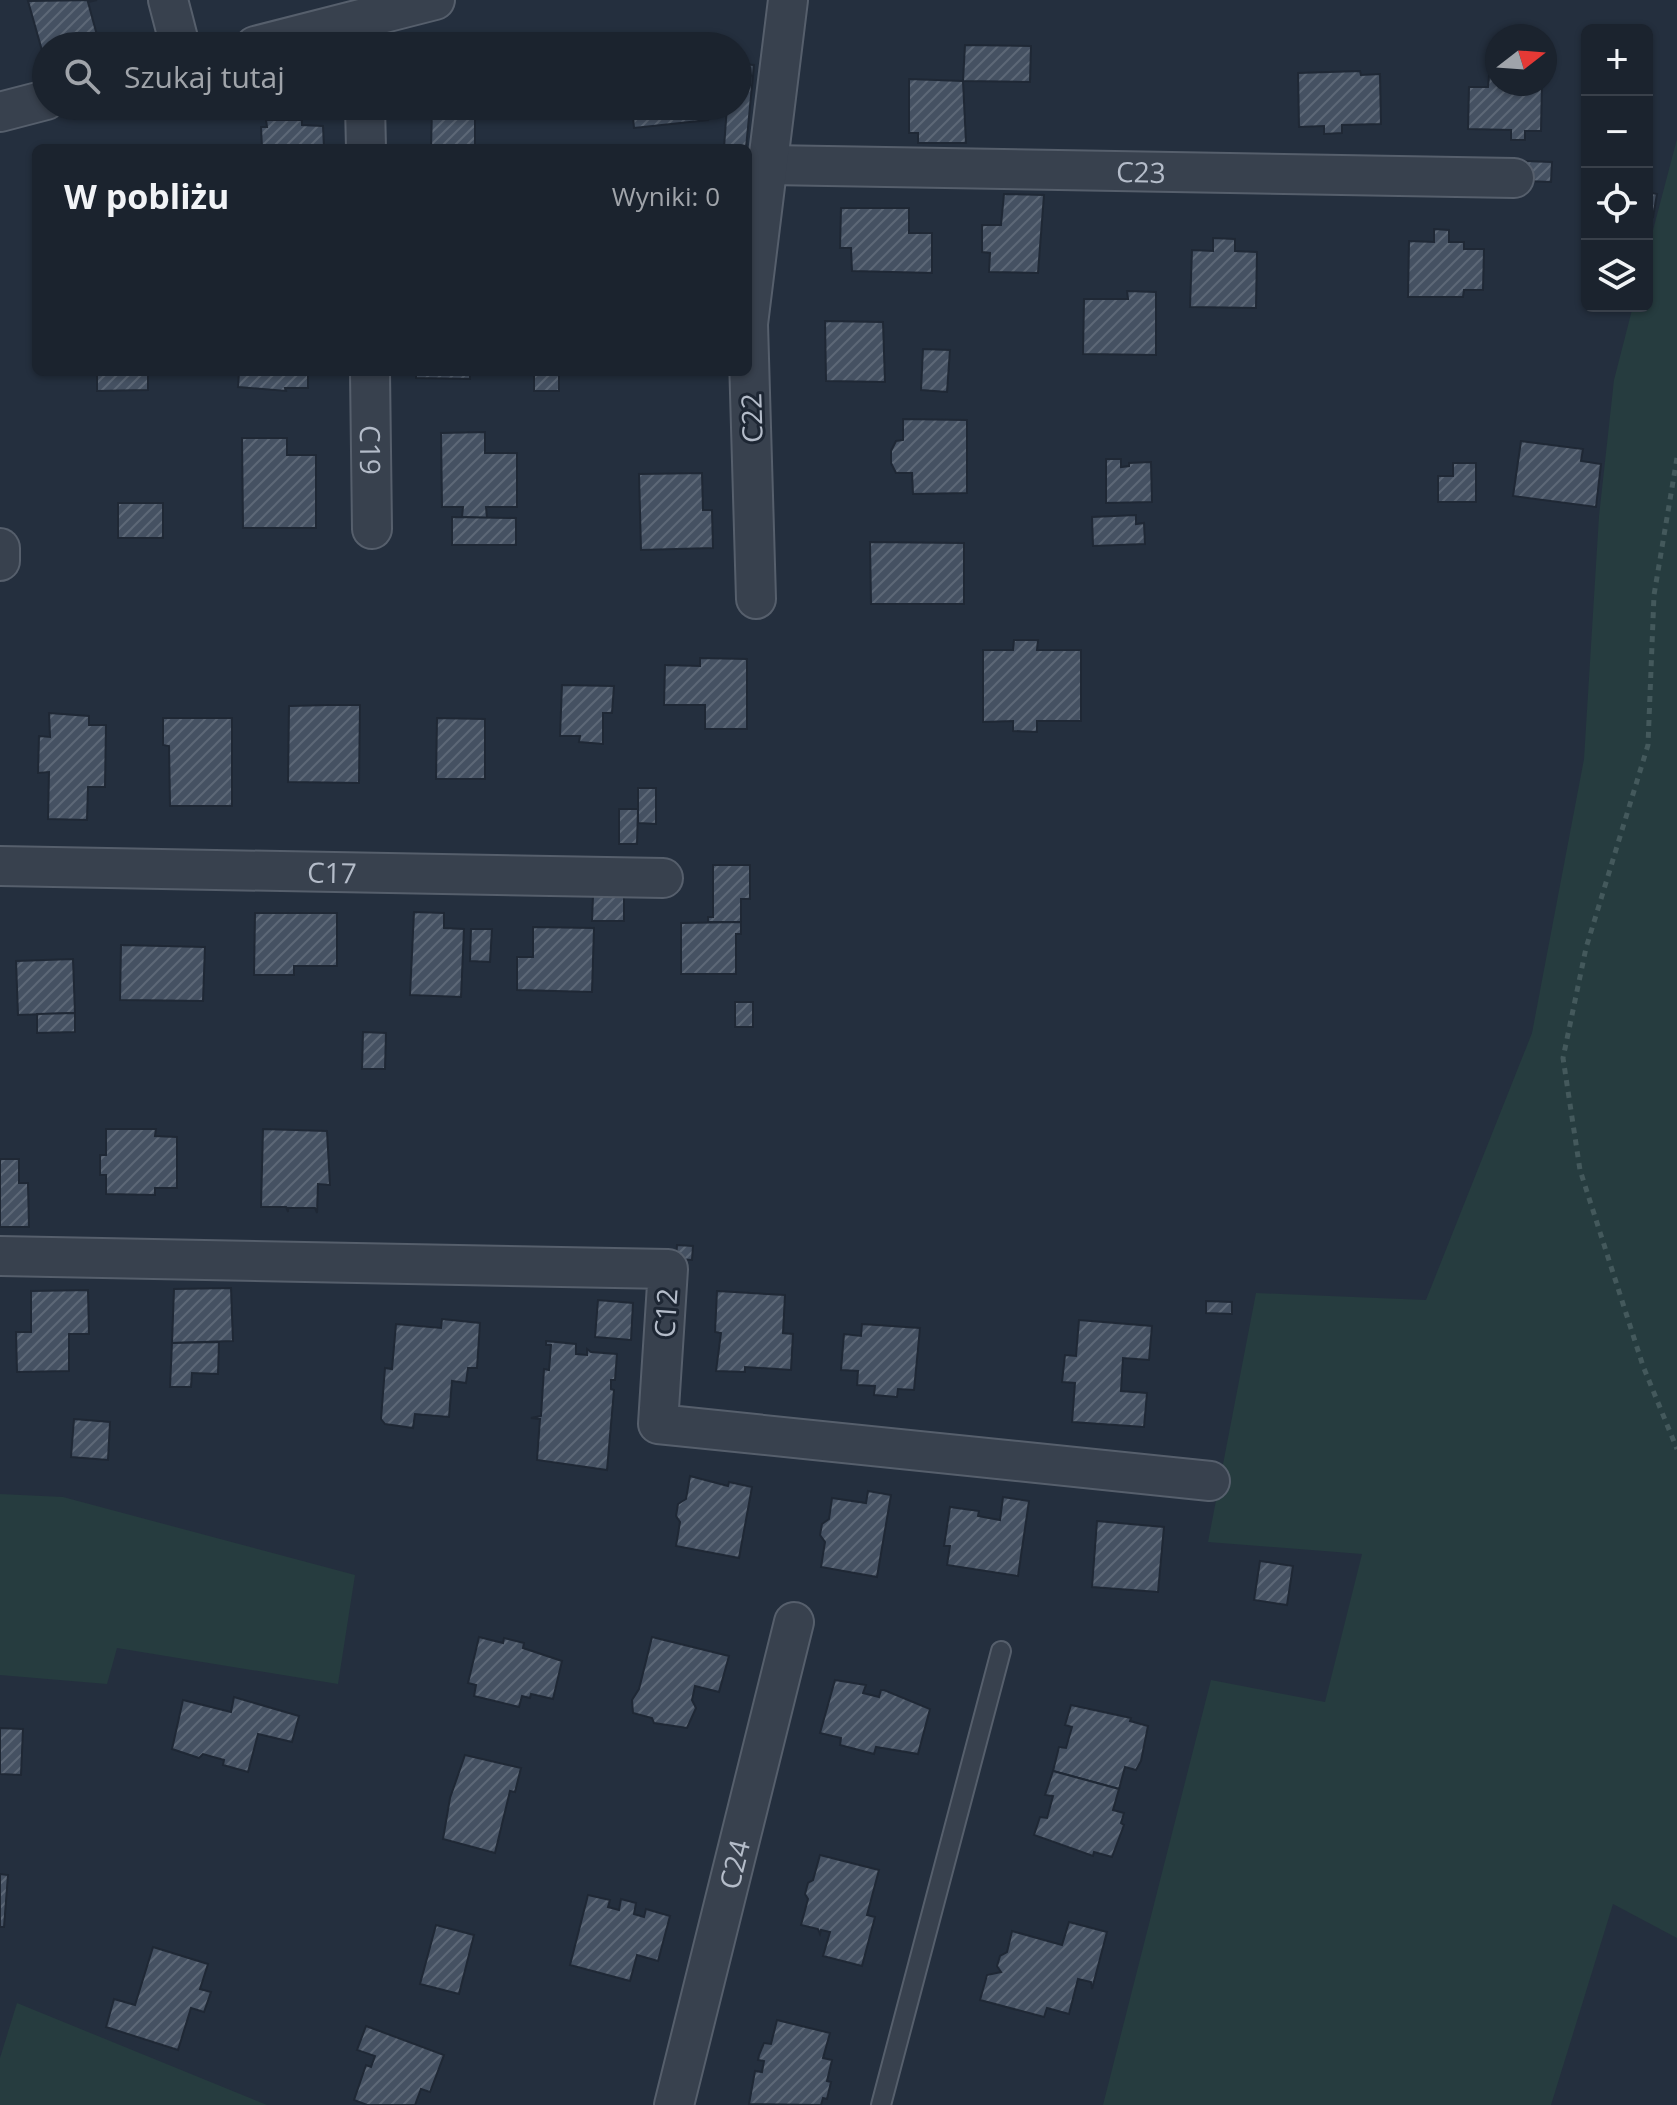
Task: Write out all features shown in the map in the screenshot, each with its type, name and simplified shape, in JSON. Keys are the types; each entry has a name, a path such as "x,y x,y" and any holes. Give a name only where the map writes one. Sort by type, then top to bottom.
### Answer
{"street":[{"path":"168,0 176,32"},
{"path":"358,32 435,0"},
{"name":"C22","path":"752,294 788,0"},
{"path":"0,112 32,104"},
{"path":"365,120 366,144"},
{"name":"C23","path":"769,165 1514,178"},
{"name":"C19","path":"370,376 372,529"},
{"name":"C22","path":"750,376 756,599"},
{"path":"0,548 0,561"},
{"name":"C17","path":"0,866 663,878"},
{"name":"C12","path":"0,1256 668,1269 658,1424 1210,1481"},
{"name":"C24","path":"674,2105 794,1622"}],"lane":[{"path":"881,2105 1001,1651"}],"path":[{"path":"1677,458 1654,595 1648,745 1586,948 1563,1058 1580,1170 1643,1366 1677,1449"}],"green space":[{"path":"1677,139 1677,1938 1613,1904 1551,2105 1103,2105 1211,1680 1325,1702 1362,1554 1208,1542 1256,1293 1426,1300 1532,1033 1584,759 1599,516 1614,380 1631,312 1653,312 1653,230"},
{"path":"0,1494 63,1497 355,1575 338,1684 117,1648 107,1684 0,1675"},
{"path":"17,2003 267,2105 0,2105 0,2058"}],"building":[{"path":"97,0 88,2 96,32 37,32 28,1"},
{"path":"965,45 1031,46 1030,82 963,81"},
{"path":"1360,71 1361,75 1380,74 1381,124 1342,125 1342,133 1324,134 1324,126 1299,127 1298,73"},
{"path":"909,79 963,81 966,143 918,143 918,133 909,133"},
{"path":"1469,87 1485,87 1485,96 1542,96 1541,131 1525,131 1525,140 1511,140 1511,130 1468,129"},
{"path":"266,120 302,120 302,125 323,126 324,144 262,144 261,127 267,127"},
{"path":"432,120 475,120 475,144 431,144"},
{"path":"633,120 708,120 634,128"},
{"path":"726,120 749,120 746,144 724,144"},
{"path":"1523,161 1552,162 1551,182 1522,181"},
{"path":"1653,193 1657,194 1653,217"},
{"path":"1004,194 1044,195 1038,273 989,272 990,253 982,252 982,225 1001,225"},
{"path":"841,208 909,208 909,233 932,233 932,273 852,271 851,248 840,248"},
{"path":"1434,229 1449,230 1449,242 1464,242 1464,249 1484,249 1483,290 1464,290 1463,297 1408,297 1409,241 1434,242"},
{"path":"1213,238 1235,239 1235,251 1257,252 1256,308 1190,307 1192,250 1213,251"},
{"path":"1127,291 1156,292 1156,355 1083,354 1084,299 1128,299"},
{"path":"825,321 883,322 885,382 826,381"},
{"path":"923,349 950,350 947,392 921,390"},
{"path":"97,376 148,376 148,390 97,391"},
{"path":"239,376 308,376 308,388 285,388 286,391 238,387"},
{"path":"416,376 470,376 470,379"},
{"path":"534,376 559,376 559,391 534,391"},
{"path":"903,419 967,420 967,493 913,494 912,473 896,473 891,463 891,451 896,441 903,440"},
{"path":"485,432 485,453 517,453 517,507 486,507 487,518 462,517 463,507 442,507 441,433"},
{"path":"242,438 287,438 287,455 316,455 316,528 243,528"},
{"path":"1521,441 1583,449 1581,461 1601,464 1596,507 1513,496"},
{"path":"1106,459 1121,459 1121,467 1129,466 1129,463 1151,462 1152,502 1106,503"},
{"path":"1453,463 1476,463 1476,502 1438,502 1438,476 1453,476"},
{"path":"702,473 703,510 712,510 713,548 641,550 639,474"},
{"path":"118,503 163,503 163,538 118,538"},
{"path":"1136,515 1136,524 1144,523 1145,544 1093,546 1092,517"},
{"path":"452,517 516,518 516,545 452,545"},
{"path":"870,542 964,543 964,604 871,604"},
{"path":"1014,640 1038,640 1037,650 1081,650 1081,721 1037,721 1037,732 1013,731 1013,721 983,722 983,650 1013,650"},
{"path":"700,658 747,659 747,729 705,729 705,705 664,705 665,665 700,666"},
{"path":"562,685 614,686 612,713 603,713 603,744 579,742 580,736 560,736"},
{"path":"360,705 359,783 288,782 289,706"},
{"path":"49,713 89,716 89,725 106,725 105,787 88,787 87,820 48,819 49,772 38,773 39,736 50,737"},
{"path":"163,718 232,718 232,806 170,806 169,746 163,745"},
{"path":"437,718 485,719 485,779 436,779"},
{"path":"638,788 656,788 656,824 638,823"},
{"path":"619,809 638,809 637,844 619,844"},
{"path":"713,865 750,865 750,899 741,899 741,922 708,922 708,917 713,917"},
{"path":"593,896 624,896 624,921 592,921"},
{"path":"414,912 444,913 444,928 464,929 461,997 410,995"},
{"path":"255,913 337,913 337,966 294,966 294,975 254,975"},
{"path":"741,922 741,934 736,934 736,974 681,974 681,923"},
{"path":"533,927 594,928 592,992 517,990 517,957 533,957"},
{"path":"471,929 492,929 490,962 470,961"},
{"path":"121,945 205,947 203,1001 120,1000"},
{"path":"73,959 75,1013 18,1015 16,961"},
{"path":"735,1002 753,1002 753,1027 735,1027"},
{"path":"75,1013 75,1032 37,1033 37,1014"},
{"path":"363,1032 386,1033 385,1069 362,1069"},
{"path":"106,1129 156,1129 155,1136 177,1137 177,1188 155,1188 155,1195 106,1194 106,1175 100,1175 100,1155 106,1155"},
{"path":"263,1129 327,1131 330,1185 318,1184 317,1213 315,1208 288,1208 288,1212 286,1207 261,1207"},
{"path":"0,1159 19,1159 19,1183 28,1183 29,1227 0,1227"},
{"path":"677,1245 693,1246 692,1260 676,1259"},
{"path":"231,1288 233,1341 172,1343 174,1289"},
{"path":"88,1290 89,1334 69,1334 69,1371 17,1372 16,1332 31,1332 31,1291"},
{"path":"717,1291 785,1295 783,1333 793,1334 791,1370 745,1367 745,1372 716,1371 721,1333 715,1332"},
{"path":"598,1300 633,1303 631,1340 595,1337"},
{"path":"1206,1301 1232,1302 1232,1314 1206,1313"},
{"path":"442,1319 480,1323 477,1368 468,1368 466,1383 452,1381 449,1417 415,1414 413,1428 385,1424 381,1419 385,1368 392,1369 396,1324 441,1328"},
{"path":"1079,1320 1152,1326 1149,1360 1123,1358 1121,1391 1147,1393 1144,1427 1072,1422 1075,1383 1062,1382 1065,1355 1076,1356"},
{"path":"862,1324 920,1328 914,1390 898,1389 897,1397 874,1395 875,1386 857,1385 858,1371 841,1370 844,1334 861,1336"},
{"path":"546,1341 576,1344 576,1354 587,1355 587,1349 617,1354 615,1380 611,1380 611,1389 614,1390 607,1470 537,1460 540,1419 531,1418 541,1416 544,1369 549,1370 551,1345 546,1345"},
{"path":"219,1342 218,1374 192,1373 191,1387 170,1387 172,1343"},
{"path":"74,1419 110,1422 108,1460 71,1457"},
{"path":"690,1476 728,1486 729,1482 752,1487 739,1558 676,1546 680,1522 676,1516 678,1504 686,1499"},
{"path":"868,1491 891,1495 877,1577 821,1567 825,1542 820,1535 822,1524 829,1519 832,1498 866,1503"},
{"path":"1003,1497 1029,1501 1018,1576 947,1565 950,1546 944,1546 950,1507 979,1511 978,1516 1000,1520"},
{"path":"1097,1521 1164,1527 1158,1592 1092,1587"},
{"path":"1260,1561 1293,1566 1287,1605 1254,1600"},
{"path":"479,1637 503,1643 504,1638 524,1643 523,1648 562,1661 553,1699 531,1694 530,1698 522,1696 519,1707 474,1696 476,1685 468,1683"},
{"path":"652,1637 729,1656 719,1692 695,1686 692,1700 696,1708 687,1728 654,1723 652,1718 633,1713 632,1700 639,1689"},
{"path":"835,1680 866,1685 863,1693 879,1697 881,1690 884,1690 930,1709 918,1754 876,1747 874,1754 840,1745 841,1738 820,1733"},
{"path":"234,1697 299,1716 292,1742 258,1734 248,1772 223,1765 224,1760 203,1754 199,1758 172,1749 183,1700 231,1712"},
{"path":"1071,1705 1131,1718 1130,1721 1148,1726 1141,1761 1136,1770 1125,1767 1119,1789 1053,1771 1059,1747 1066,1748 1072,1727 1065,1725"},
{"path":"0,1728 23,1729 21,1775 0,1774"},
{"path":"465,1755 521,1768 515,1792 510,1791 495,1853 443,1839 450,1798"},
{"path":"1053,1771 1119,1789 1113,1810 1124,1813 1121,1823 1124,1825 1112,1857 1094,1852 1093,1856 1034,1835 1040,1817 1047,1818 1053,1796 1045,1795"},
{"path":"820,1855 879,1870 867,1915 875,1917 862,1966 823,1956 830,1932 821,1930 820,1934 818,1929 801,1925 808,1899 805,1894 808,1883 813,1880"},
{"path":"0,1874 8,1875 4,1927 0,1927"},
{"path":"588,1895 610,1900 608,1907 619,1910 621,1899 636,1903 634,1914 644,1917 646,1909 670,1916 658,1961 637,1955 630,1981 570,1965"},
{"path":"1069,1922 1107,1932 1092,1989 1091,1982 1078,1979 1069,2014 1047,2008 1044,2017 980,2000 987,1975 1001,1972 997,1966 1000,1956 1007,1952 1012,1931 1062,1945"},
{"path":"436,1925 474,1935 459,1994 420,1984"},
{"path":"153,1947 208,1964 200,1989 211,1992 204,2012 191,2008 178,2050 106,2027 114,1999 135,2005"},
{"path":"777,2020 830,2033 823,2058 832,2060 827,2081 831,2082 827,2099 823,2098 821,2105 749,2104 755,2071 762,2072 764,2061 758,2060 759,2055 764,2043 771,2044"},
{"path":"366,2026 444,2055 430,2092 421,2089 415,2105 367,2105 354,2100 366,2065 371,2067 375,2056 357,2050"}]}
